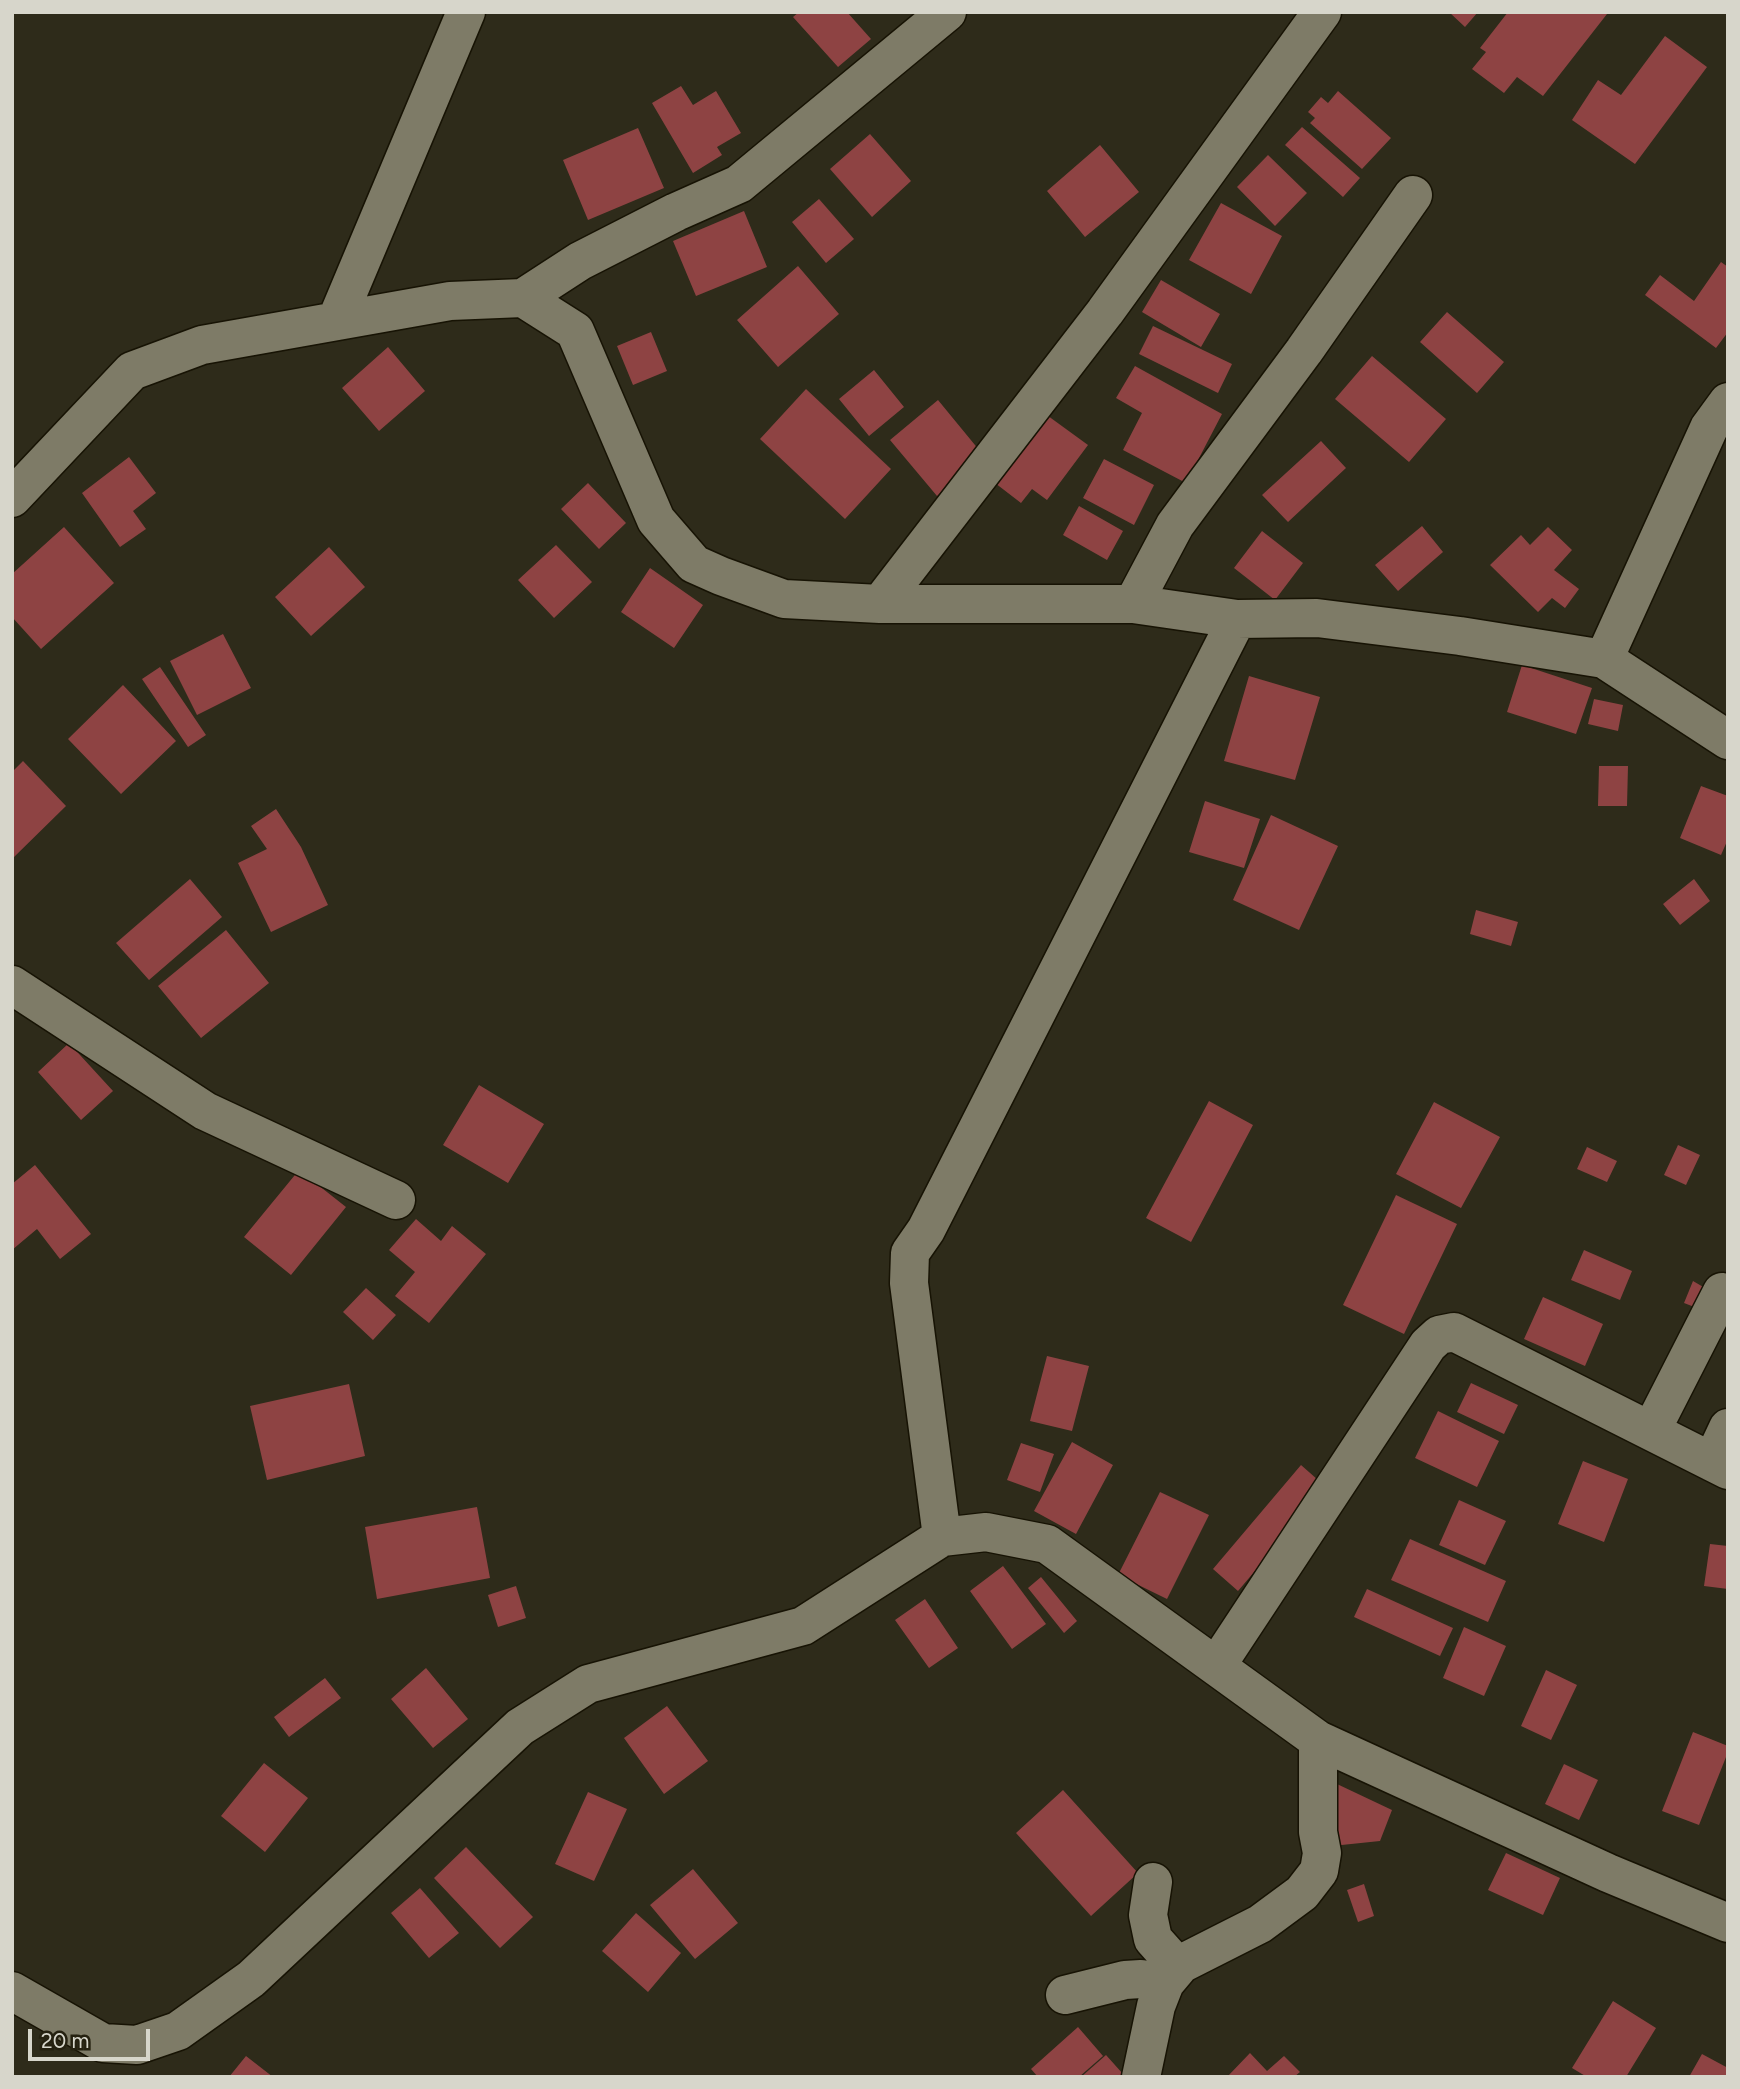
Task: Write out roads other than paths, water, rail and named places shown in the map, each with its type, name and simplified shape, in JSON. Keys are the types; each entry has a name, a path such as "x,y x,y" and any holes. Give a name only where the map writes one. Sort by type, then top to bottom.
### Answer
{"street":[{"path":"336,321 466,12"},
{"path":"12,498 132,371 202,345 450,301 523,298 580,261 676,212 739,184 947,12"},
{"path":"880,604 1105,312 1322,12"},
{"path":"1133,604 1175,525 1304,351 1413,195"},
{"path":"523,298 575,331 656,520 694,564 784,599 880,604 1133,604 1237,619 1317,618 1460,636 1604,660 1728,740"},
{"path":"1604,660 1709,428 1728,402"},
{"path":"942,1537 909,1283 910,1253 926,1230 1237,619"},
{"path":"12,985 205,1111 396,1200"},
{"path":"1651,1431 1722,1292"},
{"path":"1217,1665 1428,1345 1440,1335 1454,1332 1651,1431 1722,1453"},
{"path":"12,1992 110,2060 137,2045 178,2031 251,1979 520,1727 588,1684 803,1626 942,1537 986,1531 1047,1544 1318,1740 1608,1873 1728,1923"},
{"path":"1065,1996 1125,1980 1171,1975 1260,1924 1302,1893 1319,1871 1322,1853 1318,1832 1318,1740"},
{"path":"1153,1882 1148,1915 1153,1939 1171,1975"},
{"path":"1141,2077 1156,2006 1171,1975"}]}
